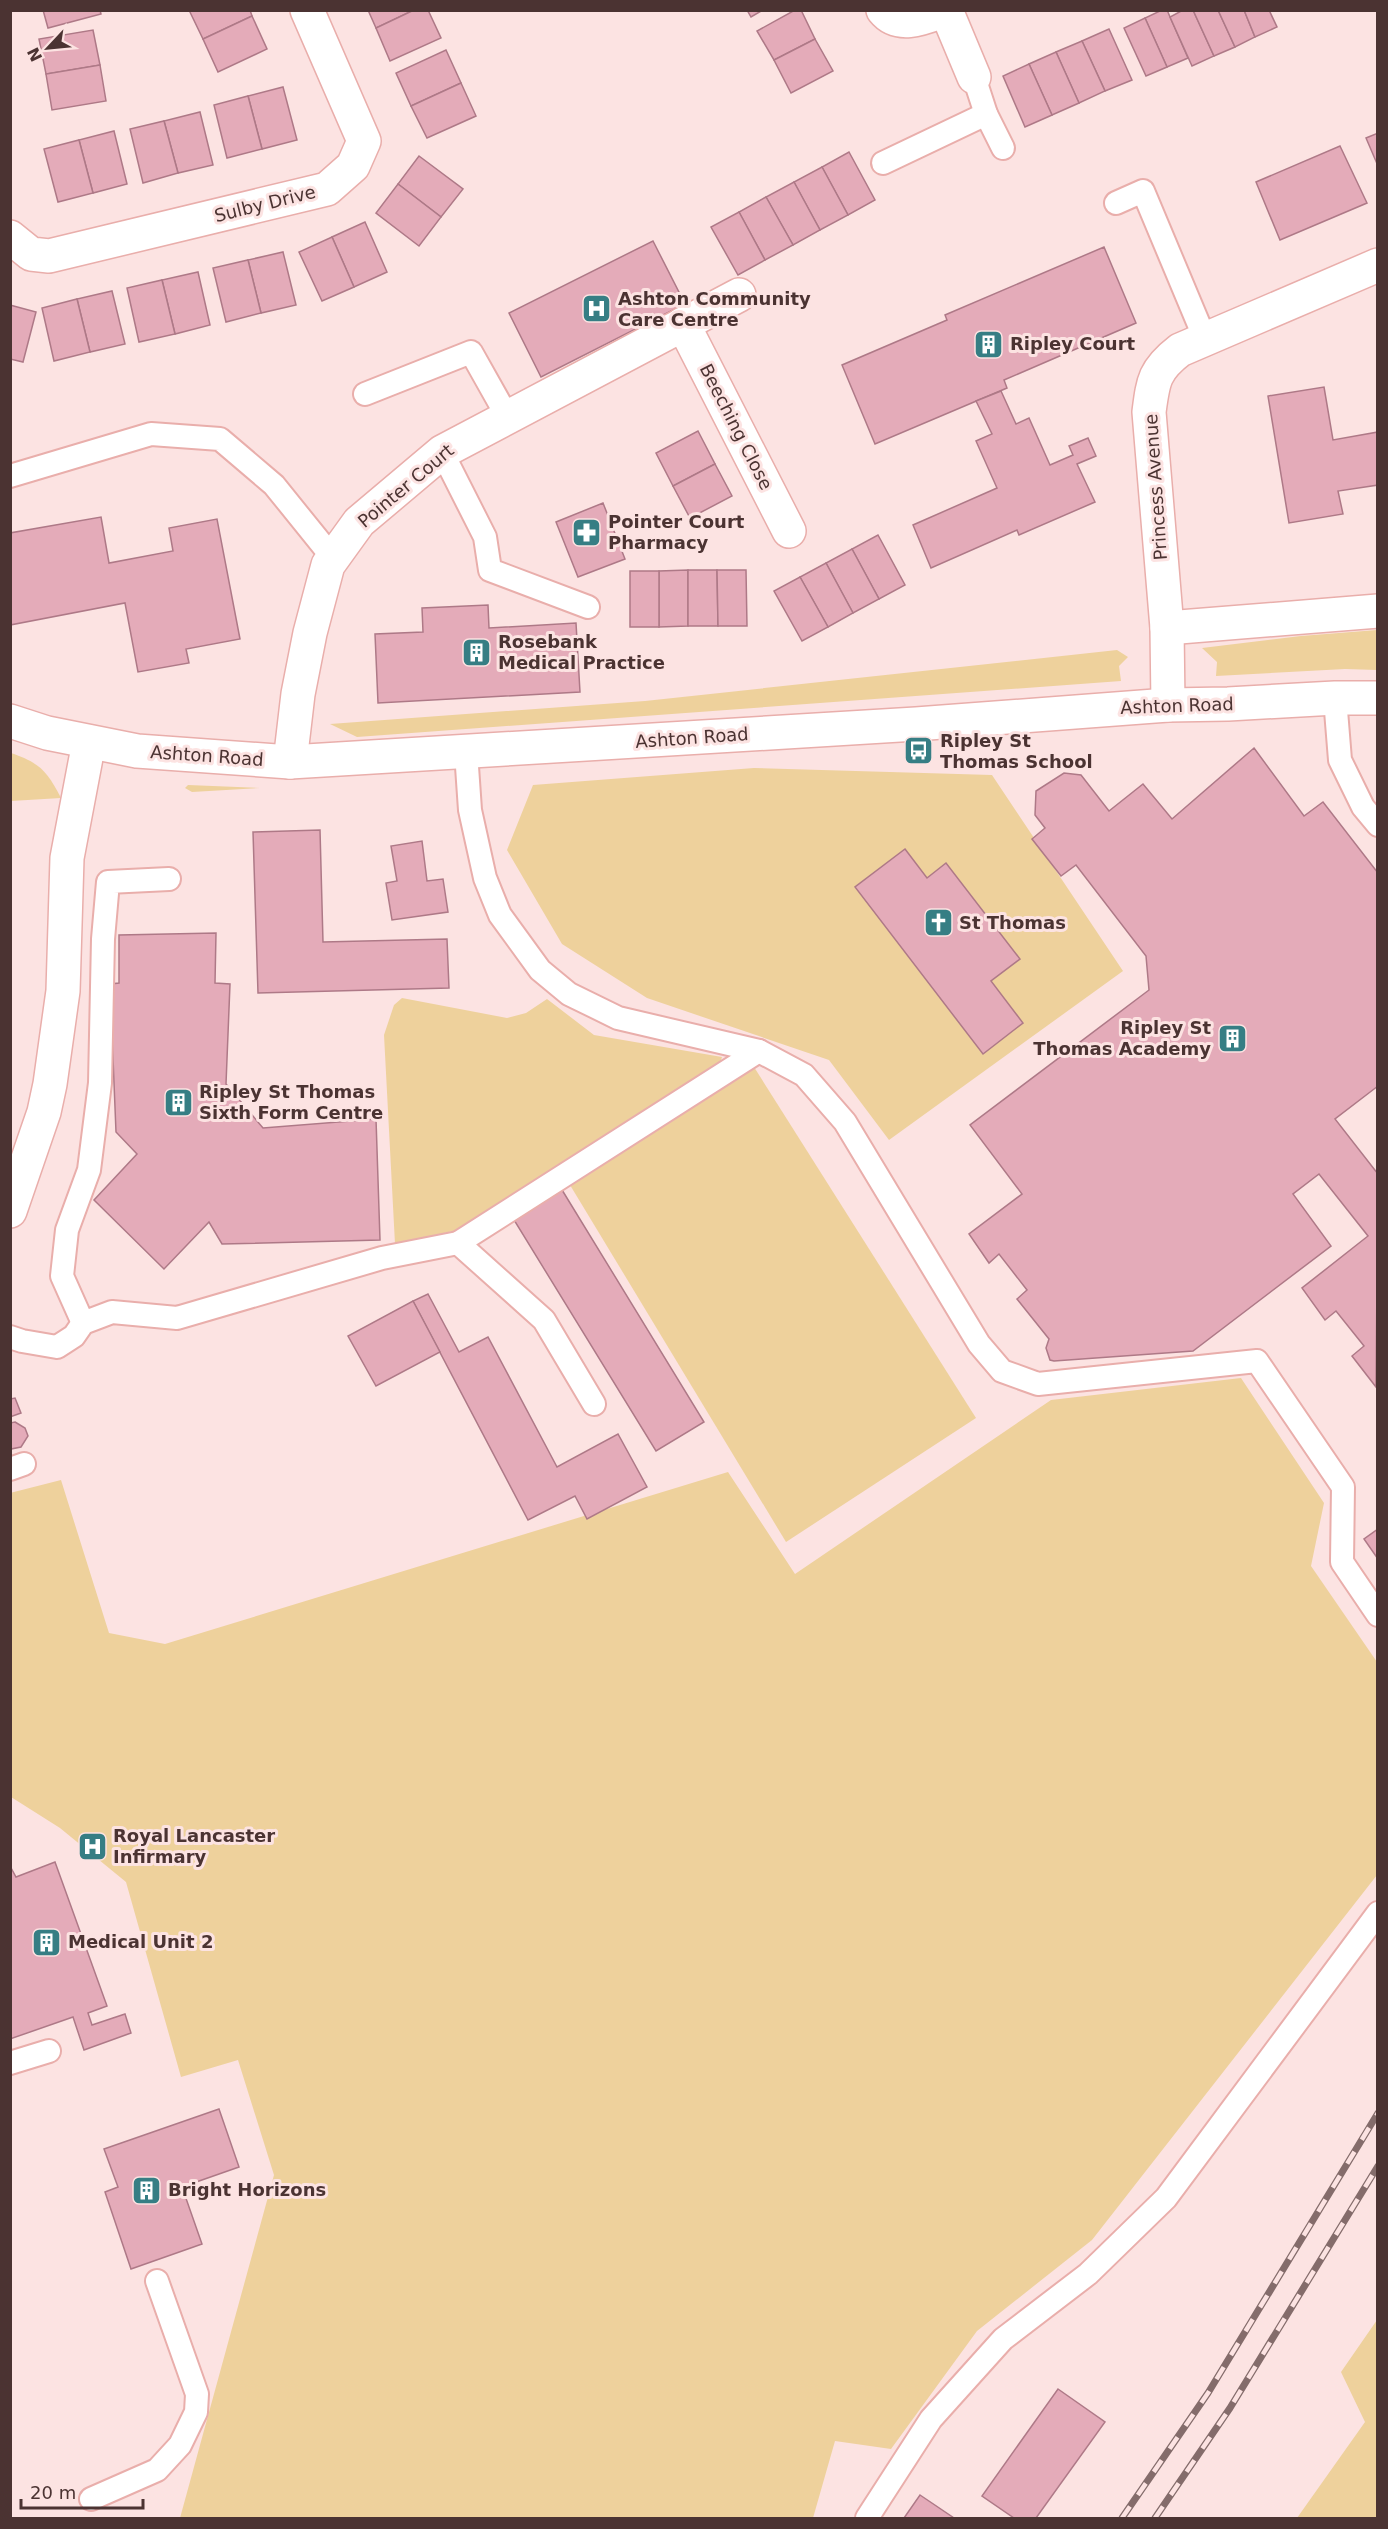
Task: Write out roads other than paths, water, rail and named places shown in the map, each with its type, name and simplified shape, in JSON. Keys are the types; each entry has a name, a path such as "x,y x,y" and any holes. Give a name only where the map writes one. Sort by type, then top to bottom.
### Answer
{"street":[{"name":"Sulby Drive","path":"10,237 31,254 49,256 327,189 353,166 364,141 307,10"},
{"path":"885,13 914,22 945,10 974,77"},
{"name":"Princess Avenue","path":"1168,705 1167,628 1149,412 1152,385 1162,363 1180,350 1377,266"},
{"name":"Pointer Court","path":"290,762 294,718 310,633 328,565 360,522 442,452 739,295"},
{"name":"Beeching Close","path":"683,324 789,531"},
{"path":"1167,628 1377,610"},
{"name":"Ashton Road","path":"10,721 88,742 136,751 290,762 916,724 1168,705 1377,698"},
{"path":"10,1211 44,1112 50,1084 63,992 67,858 88,742"}],"lane":[{"path":"974,77 986,114 1003,148"},
{"path":"884,163 986,114"},
{"path":"1116,203 1143,191 1206,339"},
{"path":"365,394 471,352 507,416"},
{"path":"10,476 151,434 220,438 274,485 333,558"},
{"path":"442,452 485,537 490,570 588,607"},
{"path":"1335,698 1340,760 1363,807 1377,825"},
{"path":"466,752 470,810 485,878 500,915 540,970 569,994 618,1018 734,1047 759,1051 804,1075 845,1122 979,1344 1002,1371 1038,1384 1257,1361 1343,1487 1342,1562 1377,1615"},
{"path":"83,1323 62,1276 66,1230 89,1170 100,1083 103,939 108,882 169,879"},
{"path":"10,1337 57,1347 74,1336 83,1323 112,1312 177,1318 382,1258 458,1243 759,1051"},
{"path":"458,1243 544,1320 594,1404"},
{"path":"867,2518 931,2419 1003,2339 1088,2274 1166,2198 1377,1913"},
{"path":"10,2063 49,2050"},
{"path":"91,2499 157,2470 180,2445 196,2412 197,2394 157,2281"}],"railway":[{"path":"1122,2518 1208,2393 1378,2113"},
{"path":"1155,2518 1230,2408 1378,2166"}],"place":[{"name":"Ashton Community Care Centre","path":"597,309"},
{"name":"Ripley Court","path":"989,344"},
{"name":"Pointer Court Pharmacy","path":"587,532"},
{"name":"Rosebank Medical Practice","path":"477,652"},
{"name":"Ripley St Thomas School","path":"919,751"},
{"name":"St Thomas","path":"938,923"},
{"name":"Ripley St Thomas Academy","path":"1232,1038"},
{"name":"Ripley St Thomas Sixth Form Centre","path":"178,1102"},
{"name":"Royal Lancaster Infirmary","path":"92,1846"},
{"name":"Medical Unit 2","path":"47,1942"},
{"name":"Bright Horizons","path":"147,2190"}]}
